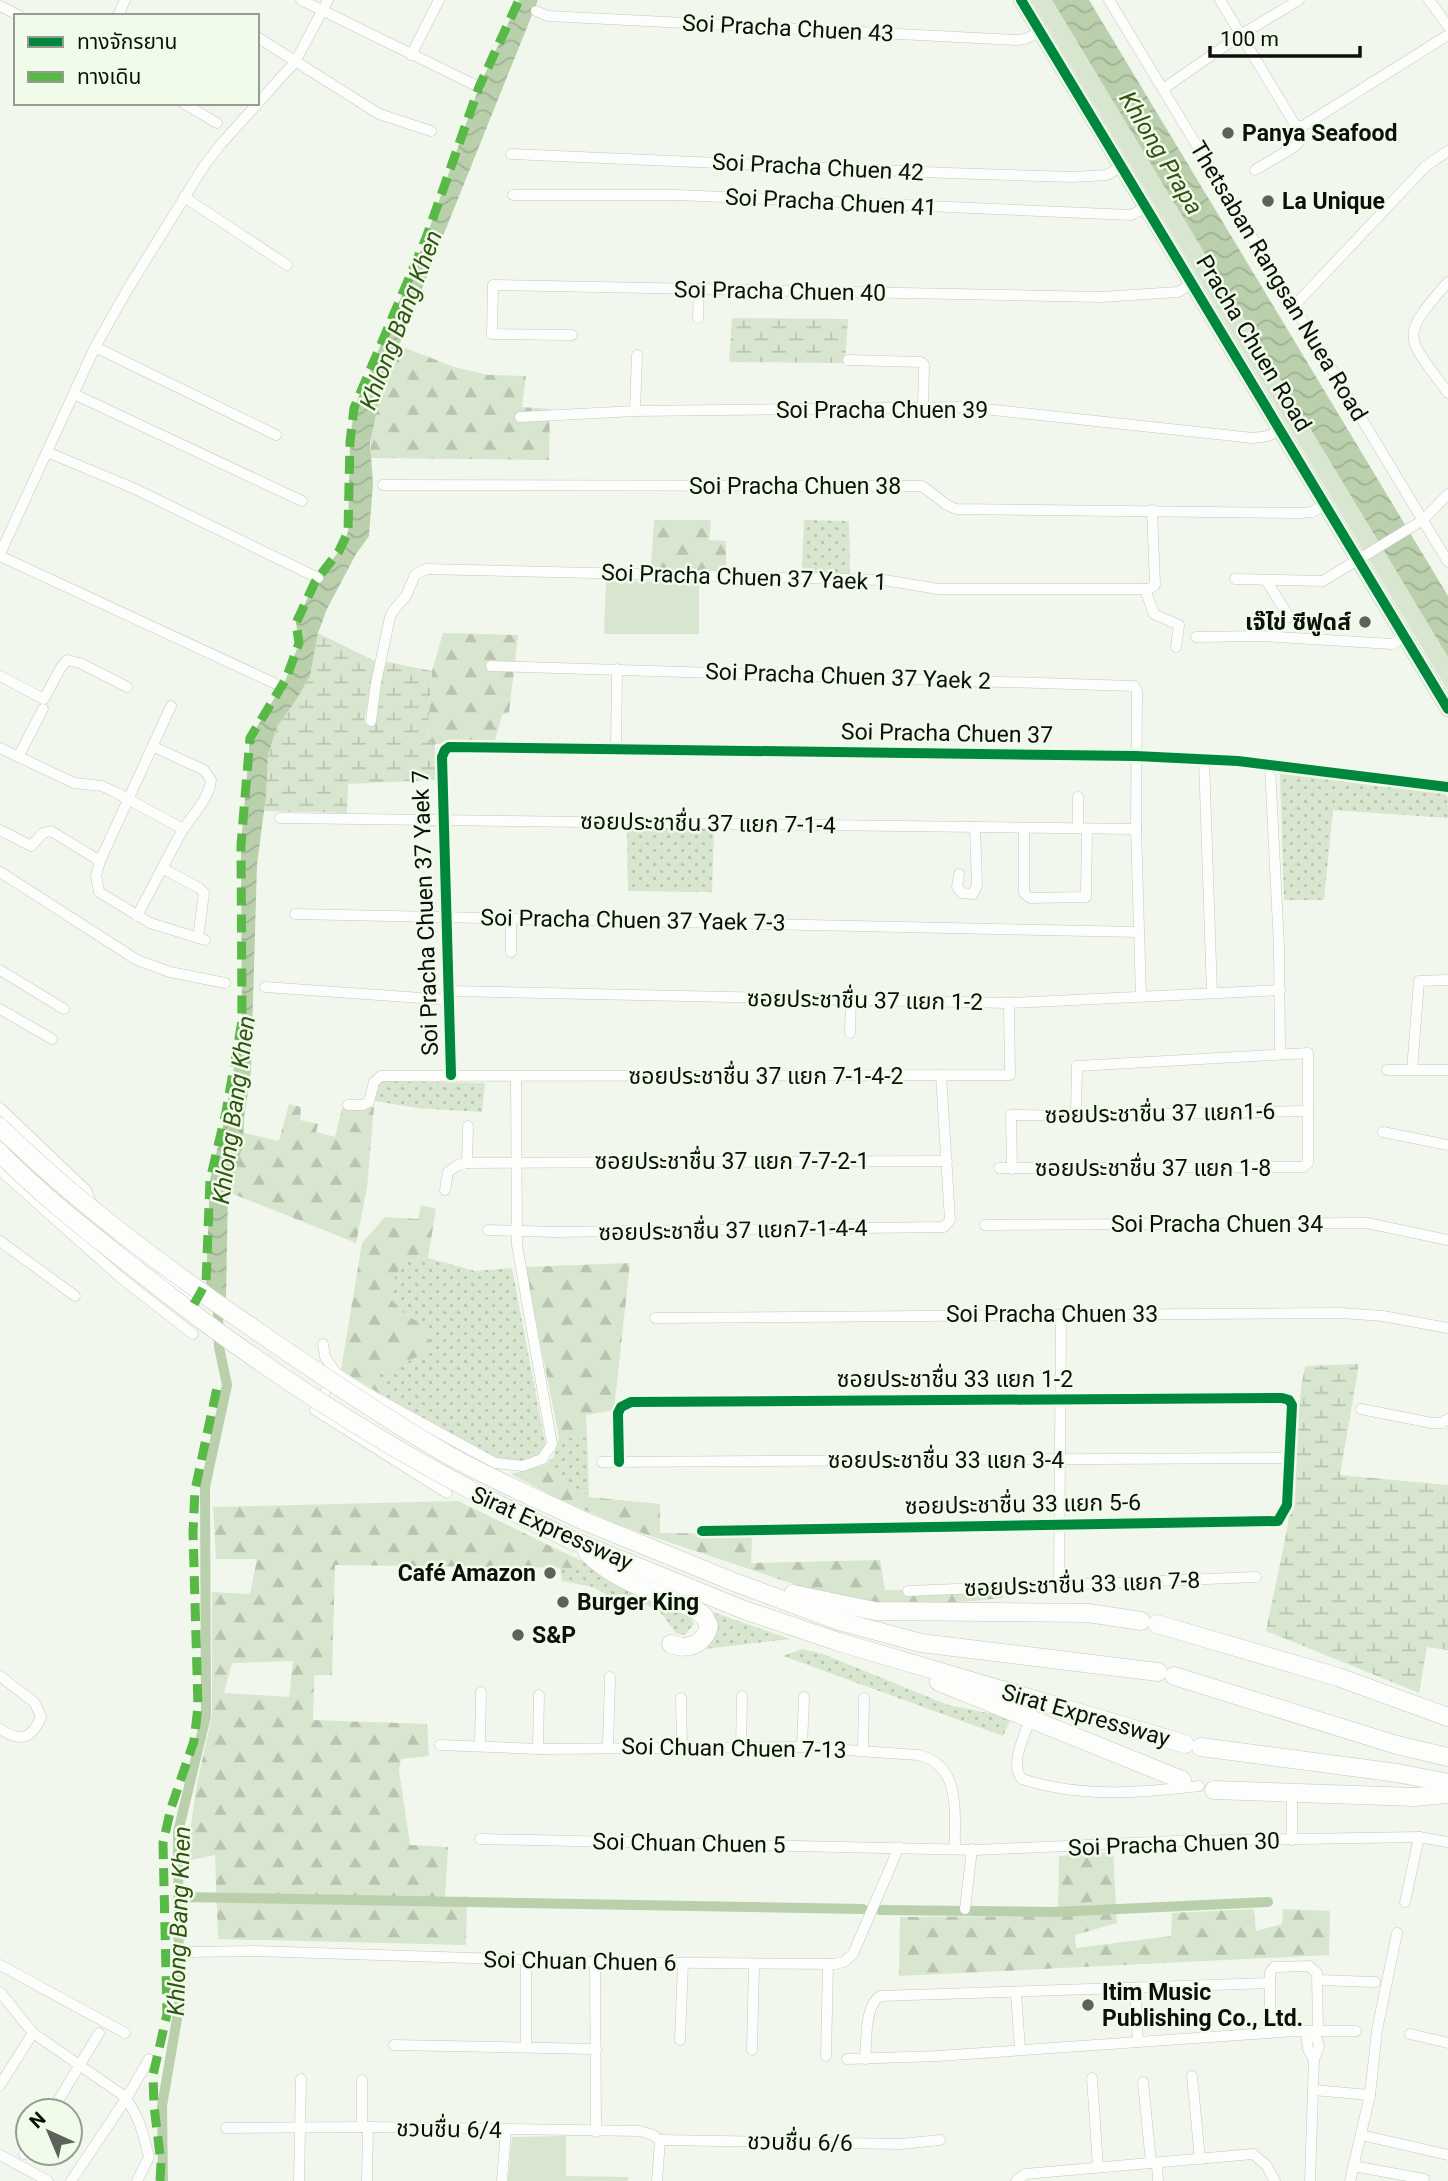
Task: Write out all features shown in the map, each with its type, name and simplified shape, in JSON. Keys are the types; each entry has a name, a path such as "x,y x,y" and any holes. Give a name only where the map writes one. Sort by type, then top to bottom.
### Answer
{"highway":[{"name":"Sirat Expressway","path":"3,1124 71,1190 132,1240 219,1305 333,1384 452,1456 584,1521 839,1621 921,1643 1166,1674 1397,1745 1448,1757"},
{"name":"Sirat Expressway","path":"0,1153 123,1260 209,1328 281,1377 342,1417 452,1481 575,1541 744,1610 839,1642 1193,1746 1397,1773 1448,1783"},
{"path":"575,1541 595,1561 619,1575 705,1616 709,1626 702,1641 680,1647 671,1644"},
{"path":"734,1582 875,1611 1088,1613 1149,1622 1338,1677 1448,1717"},
{"path":"839,1642 1198,1785 1415,1797 1448,1794"},
{"path":"1415,1797 1448,1804"}],"main road":[{"name":"Pracha Chuen Road","path":"1021,0 1282,429 1448,709"}],"street":[{"path":"301,0 479,87"},
{"path":"259,102 295,62 328,0"},
{"path":"411,55 439,0"},
{"name":"Thetsaban Rangsan Nuea Road","path":"1110,0 1420,522 1448,562"},
{"path":"1220,0 1298,126 1301,140 1255,170"},
{"path":"1163,89 1242,34 1299,0"},
{"path":"1429,0 1448,26"},
{"path":"0,6 16,14"},
{"name":"Soi Pracha Chuen 43","path":"536,11 548,16 1016,40 1040,32"},
{"path":"1298,126 1448,35"},
{"path":"259,38 379,114 431,131"},
{"path":"187,105 217,122"},
{"path":"256,105 221,144 184,197 129,287 96,347 0,555 274,683"},
{"path":"1294,306 1426,166 1448,151"},
{"name":"Soi Pracha Chuen 42","path":"511,153 1073,177 1107,175 1122,166"},
{"name":"Soi Pracha Chuen 41","path":"513,195 677,195 1131,215 1147,207"},
{"path":"184,197 287,265"},
{"path":"1448,282 1420,314 1412,333 1413,346 1448,393"},
{"name":"Soi Pracha Chuen 40","path":"572,335 492,334 493,285 1101,297 1178,292 1193,283"},
{"path":"698,318 699,289"},
{"path":"96,347 276,435"},
{"path":"635,411 637,355"},
{"path":"848,360 921,362 925,371 923,408"},
{"path":"74,394 302,501"},
{"name":"Soi Pracha Chuen 39","path":"520,417 635,411 965,407 1253,438 1268,436 1282,429"},
{"path":"47,452 133,488 318,578"},
{"name":"Soi Pracha Chuen 38","path":"383,485 922,486 956,509 1300,513 1312,512 1325,505"},
{"path":"1235,579 1323,581 1420,522 1448,494"},
{"path":"1152,510 1154,585 1145,589 1154,614 1179,625 1176,647"},
{"name":"Soi Pracha Chuen 37 Yaek 1","path":"371,721 390,617 406,596 415,575 426,569 884,580 938,589 1145,589"},
{"path":"1266,580 1289,617"},
{"path":"1196,637 1261,636 1392,644 1405,637"},
{"path":"0,676 44,699 67,660 80,663 127,687"},
{"name":"Soi Pracha Chuen 37 Yaek 2","path":"491,666 1129,685 1137,691 1136,756"},
{"path":"616,750 617,669"},
{"path":"162,868 200,888 204,893 202,939 163,928 137,916 99,892 96,876 100,861 171,706"},
{"path":"18,757 43,709"},
{"path":"137,916 183,829 197,811 211,780 204,770 154,747"},
{"name":"Soi Pracha Chuen 37","path":"445,750 453,747 1136,756 1238,761 1448,787"},
{"path":"0,748 74,783 102,786 183,829"},
{"name":"Soi Pracha Chuen 37 Yaek 7","path":"445,750 442,757 451,1075"},
{"path":"1136,756 1141,996"},
{"path":"1204,760 1212,993"},
{"path":"1270,766 1280,989 1280,1053"},
{"path":"1024,828 1024,893 1030,898 1086,897 1083,829 1078,797"},
{"name":"ซอยประชาชื่น 37 แยก 7-1-4","path":"280,817 1136,829"},
{"path":"959,874 957,887 962,893 973,894 977,886 975,827"},
{"path":"0,830 31,846 43,832 51,831 100,861"},
{"path":"0,872 137,960 170,972 225,983"},
{"name":"Soi Pracha Chuen 37 Yaek 7-3","path":"295,914 1139,932"},
{"path":"511,918 511,952"},
{"path":"0,970 64,1009"},
{"path":"1412,1070 1419,981 1448,980"},
{"name":"ซอยประชาชื่น 37 แยก 1-2","path":"265,987 450,996 1009,1003 1280,989"},
{"path":"850,1033 851,999"},
{"name":"ซอยประชาชื่น 37 แยก 7-1-4-2","path":"348,1105 363,1105 369,1102 374,1082 381,1076 1010,1076 1009,1003"},
{"path":"0,1009 52,1039"},
{"path":"1076,1116 1077,1066 1280,1053 1308,1053 1308,1111"},
{"path":"1387,1070 1448,1070"},
{"path":"941,1075 947,1161"},
{"path":"323,1343 325,1357 336,1373 365,1392 495,1462 515,1466 542,1459 552,1444 521,1276 517,1230 516,1076"},
{"path":"0,1108 3,1124 86,1190 99,1220 128,1249 194,1304"},
{"name":"ซอยประชาชื่น 37 แยก1-6","path":"1012,1169 1011,1115 1308,1111"},
{"name":"ซอยประชาชื่น 37 แยก 1-8","path":"999,1168 1306,1166 1308,1111"},
{"path":"445,1189 448,1172 458,1164 467,1163 468,1126"},
{"path":"1383,1132 1448,1145"},
{"name":"ซอยประชาชื่น 37 แยก 7-7-2-1","path":"467,1163 947,1161"},
{"name":"ซอยประชาชื่น 37 แยก7-1-4-4","path":"488,1230 554,1232 939,1228 947,1225 950,1220 947,1161"},
{"path":"0,1170 121,1278 193,1334"},
{"name":"Soi Pracha Chuen 34","path":"985,1225 1367,1223 1448,1240"},
{"path":"0,1241 75,1296"},
{"name":"Soi Pracha Chuen 33","path":"655,1318 1341,1313 1383,1315 1448,1328"},
{"path":"1059,1585 1060,1315"},
{"path":"336,1373 315,1410 447,1493"},
{"name":"ซอยประชาชื่น 33 แยก 1-2","path":"619,1462 618,1413 631,1402 1060,1399 1282,1398 1289,1400 1292,1405 1291,1458"},
{"path":"1361,1409 1432,1423 1441,1423 1448,1419"},
{"name":"ซอยประชาชื่น 33 แยก 3-4","path":"602,1462 1291,1458"},
{"name":"ซอยประชาชื่น 33 แยก 5-6","path":"702,1531 1278,1521 1287,1505 1291,1458"},
{"name":"ซอยประชาชื่น 33 แยก 7-8","path":"908,1591 1256,1577"},
{"path":"0,1676 35,1703 41,1717 32,1733 24,1737 10,1735 0,1729"},
{"path":"608,1747 610,1677"},
{"path":"480,1746 481,1692"},
{"path":"538,1749 539,1695"},
{"path":"741,1748 742,1696"},
{"path":"802,1747 804,1697"},
{"path":"681,1698 682,1748"},
{"path":"863,1750 864,1698"},
{"path":"1030,1719 1016,1765 1022,1779 1056,1789 1094,1793 1151,1791 1198,1785"},
{"name":"Soi Chuan Chuen 7-13","path":"440,1745 538,1749 802,1747 928,1757 944,1770 954,1793 955,1848"},
{"path":"1292,1791 1292,1840"},
{"path":"1405,1902 1419,1837"},
{"name":"Soi Pracha Chuen 30","path":"899,1847 972,1849 1176,1841 1419,1837 1448,1842"},
{"name":"Soi Chuan Chuen 5","path":"480,1839 899,1847"},
{"path":"825,2056 828,1964 844,1962 853,1954 899,1847"},
{"path":"965,1909 972,1849"},
{"path":"1350,2181 1370,2095 1377,2030 1397,1933"},
{"name":"Soi Chuan Chuen 6","path":"188,1952 255,1951 595,1962 828,1964"},
{"path":"526,1960 526,2047"},
{"path":"595,1962 596,2132"},
{"path":"680,2040 683,1963"},
{"path":"752,2050 754,1964"},
{"path":"0,1965 125,2033"},
{"path":"1270,2033 1270,1972 1281,1966 1309,1966 1317,1973 1318,1980 1313,2032 1308,2049 1314,2060 1310,2181"},
{"path":"1318,1980 1375,1982"},
{"path":"865,2059 870,2009 873,2001 880,1996 1270,1983"},
{"path":"1135,1988 1138,2042"},
{"path":"0,1992 33,2033 126,2099 139,2122 149,2157 137,2181"},
{"path":"1016,1993 1020,2049"},
{"path":"847,2059 1270,2033 1356,2031"},
{"path":"0,2085 4,2071 33,2033"},
{"path":"61,2097 99,2033"},
{"path":"1410,2034 1448,2043"},
{"path":"394,2045 596,2049"},
{"path":"71,2181 126,2099 149,2059"},
{"path":"1192,2076 1200,2160"},
{"path":"1092,2078 1098,2167"},
{"path":"299,2181 301,2079"},
{"path":"362,2080 367,2181"},
{"path":"1143,2082 1158,2181"},
{"path":"1314,2090 1370,2095"},
{"name":"ชวนชื่น 6/4","path":"226,2128 365,2127 647,2132 660,2140"},
{"path":"502,2181 506,2130"},
{"path":"1361,2136 1448,2155"},
{"path":"657,2181 660,2140"},
{"name":"ชวนชื่น 6/6","path":"660,2140 901,2144 940,2140"},
{"path":"1016,2181 1025,2174 1064,2176 1098,2167 1253,2154 1266,2165 1275,2181"},
{"path":"0,2155 48,2181"},
{"path":"1353,2166 1424,2179"}],"green space":[{"path":"1031,0 1052,0 1448,657 1448,691"},
{"path":"732,318 848,319 845,363 729,362"},
{"path":"398,345 454,367 488,375 526,376 522,407 550,409 549,460 371,458 375,415"},
{"path":"654,520 711,520 709,540 726,541 726,571 651,569"},
{"path":"804,520 849,521 850,575 802,573"},
{"path":"606,581 699,582 699,634 604,634"},
{"path":"318,633 375,661 364,722 375,724 381,680 387,662 432,671 427,740 435,744 435,780 348,784 347,813 264,811 268,755 277,727 310,676"},
{"path":"443,633 518,635 509,713 502,715 494,743 435,744 427,741 432,671"},
{"path":"1283,771 1444,791 1448,799 1448,818 1333,810 1324,900 1284,900 1280,774"},
{"path":"627,828 714,828 712,892 628,891"},
{"path":"379,1081 485,1083 482,1112 417,1108 375,1101"},
{"path":"289,1104 301,1107 300,1120 318,1124 316,1132 335,1137 342,1108 374,1107 367,1188 356,1243 228,1192 243,1146 244,1133 279,1141"},
{"path":"421,1205 436,1209 428,1258 406,1260 392,1281 388,1295 403,1313 425,1326 431,1346 419,1356 376,1377 390,1391 384,1396 341,1370 362,1243 385,1217 418,1219"},
{"path":"428,1258 475,1271 512,1268 546,1447 537,1456 519,1461 496,1459 384,1396 389,1391 376,1377 419,1356 425,1326 403,1313 388,1295 392,1281 406,1260"},
{"path":"630,1263 614,1410 586,1415 587,1438 559,1437 525,1267"},
{"path":"1359,1364 1340,1475 1448,1485 1448,1650 1427,1647 1419,1693 1266,1631 1288,1525 1305,1366"},
{"path":"559,1437 587,1438 589,1497 544,1465 554,1457"},
{"path":"544,1465 589,1497 660,1504 660,1533 752,1534 751,1563 880,1560 885,1590 1002,1591 1003,1598 897,1604 832,1597 621,1526 511,1474"},
{"path":"458,1501 569,1555 580,1568 335,1565 332,1675 314,1675 313,1720 427,1724 429,1756 401,1759 399,1770 410,1845 448,1847 445,1899 467,1896 466,1945 218,1939 215,1855 186,1861 196,1789 212,1715 212,1592 250,1594 257,1559 216,1559 213,1507","holes":["293,1661 289,1697 224,1693 232,1663"]},
{"path":"569,1555 688,1610 694,1624 685,1635 676,1633 661,1613 645,1604 608,1596 593,1587 562,1581 560,1567 580,1567"},
{"path":"713,1612 790,1639 697,1650 716,1634"},
{"path":"802,1649 823,1654 948,1705 993,1714 1010,1721 1003,1736 783,1656"},
{"path":"1113,1852 1117,1923 1075,1935 1076,1948 1171,1936 1172,1913 1254,1909 1256,1931 1282,1924 1283,1909 1330,1911 1329,1955 899,1976 900,1917 1058,1916 1059,1856"},
{"path":"566,2136 566,2176 628,2177 628,2181 508,2181 512,2137"}],"water":[{"path":"519,0 538,0 381,390 370,443 373,483 369,536 356,554 327,609 318,633 310,676 277,727 268,755 257,865 251,1070 243,1146 228,1192 226,1298 206,1283 210,1180 226,1112 242,1021 241,845 250,738 286,679 299,643 296,623 315,582 339,551 348,532 350,442 354,408 426,238 479,87"},
{"name":"Khlong Prapa","path":"1052,0 1089,0 1448,596 1448,657"}],"waterway":[{"name":"Khlong Bang Khen","path":"163,2181 162,2106 179,2007 178,1832 206,1716 205,1487 227,1385 219,1347 217,1277"},
{"path":"179,1897 863,1909"},
{"path":"880,1910 1055,1912 1268,1902"}],"marked path":[{"path":"194,1304 206,1283 210,1180 226,1112 242,1021 241,845 250,738 286,679 299,643 296,623 315,582 339,551 348,532 350,442 354,408 426,238 479,87 519,0"},
{"path":"160,2181 161,2163 153,2075 167,2014 163,1843 171,1808 194,1741 198,1707 193,1532 195,1490 217,1388"}],"cycle path":[{"path":"1021,0 1448,709"},
{"path":"451,1075 442,757 449,747 1136,756 1238,761 1448,787"},
{"path":"619,1462 618,1413 621,1407 631,1402 1282,1398 1289,1400 1292,1405 1287,1505 1278,1521 702,1531"}],"place":[{"name":"Panya Seafood","path":"1228,133"},
{"name":"La Unique","path":"1268,201"},
{"name":"เจ๊ไข่ ซีฟูดส์","path":"1365,622"},
{"name":"Café Amazon","path":"550,1573"},
{"name":"Burger King","path":"563,1602"},
{"name":"S&P","path":"518,1635"},
{"name":"Itim Music Publishing Co., Ltd.","path":"1088,2005"}]}
